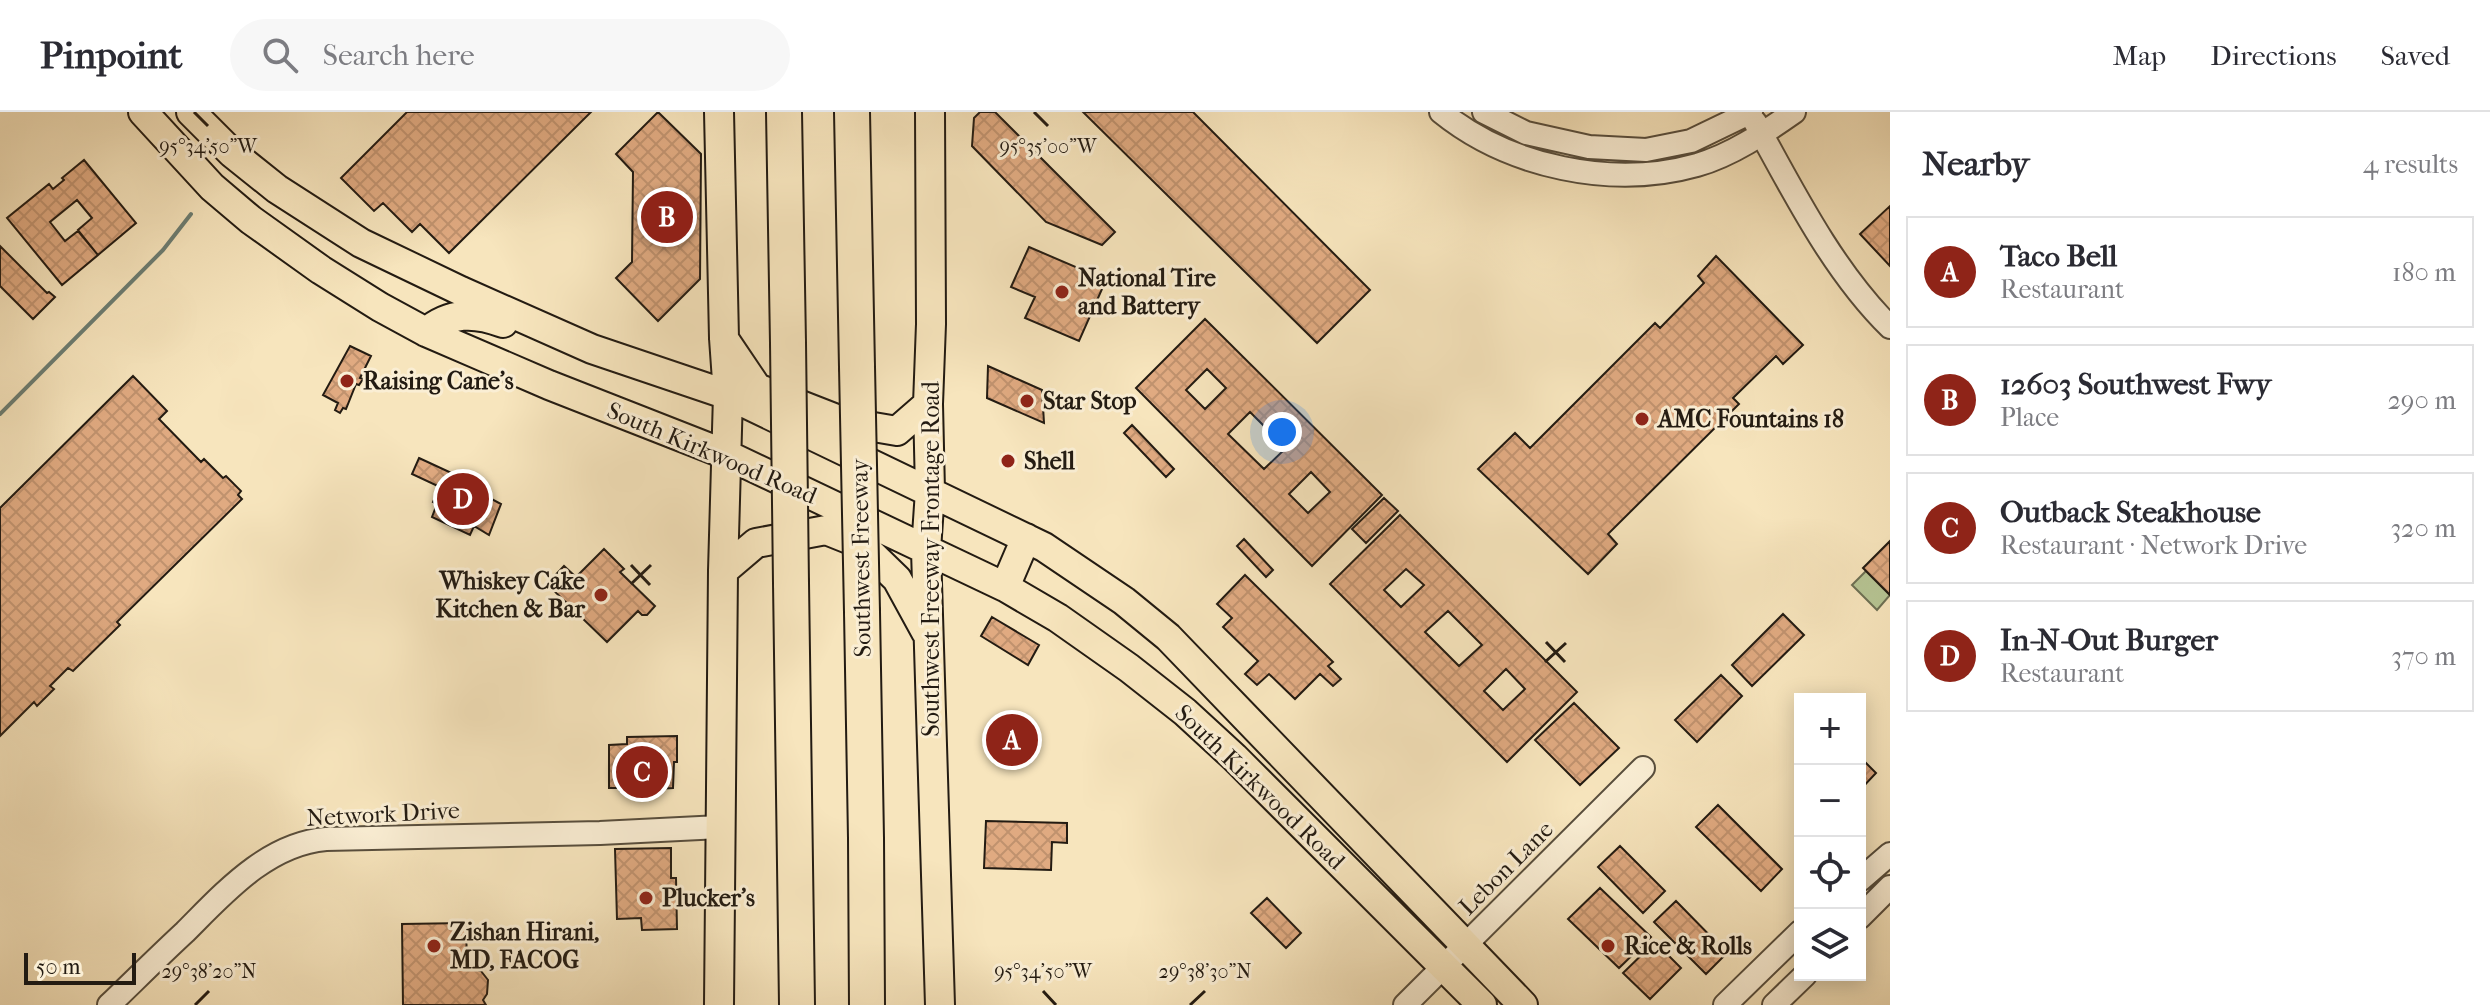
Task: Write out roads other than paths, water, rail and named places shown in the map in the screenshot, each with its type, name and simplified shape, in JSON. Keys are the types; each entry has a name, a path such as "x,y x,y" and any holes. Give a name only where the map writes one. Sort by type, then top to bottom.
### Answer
{"highway":[{"path":"784,112 797,1005"},
{"name":"Southwest Freeway","path":"852,112 867,1005"}],"main road":[{"name":"South Kirkwood Road","path":"143,112 212,187 251,220 355,292 426,332 549,385 725,454 1005,587 1058,618 1185,712 1482,1005"},
{"name":"South Kirkwood Road","path":"191,112 232,153 277,189 361,243 592,349 728,395 1060,557 1124,601 1168,637 1523,1005"},
{"path":"719,112 728,395 723,571 719,1005"},
{"name":"Southwest Freeway Frontage Road","path":"930,112 930,491 926,550 940,1005"},
{"path":"355,292 372,289 422,312 448,305 461,291"},
{"path":"426,332 438,322 463,315 485,316 523,330 541,327"},
{"path":"724,338 757,388 844,422 897,431 928,404"},
{"path":"723,571 756,543 826,530 861,544 897,579 929,636"},
{"path":"1005,587 1026,538"}],"street":[{"path":"1441,112 1459,127 1518,157 1587,172 1647,175 1697,165 1727,153 1794,112"},
{"path":"1484,112 1526,133 1589,147 1646,150 1691,141 1751,112 1771,154 1817,233 1873,311 1890,327"},
{"path":"1587,172 1589,147"},
{"name":"Lebon Lane","path":"1405,1005 1643,768"},
{"name":"Network Drive","path":"109,1005 229,889 265,861 297,845 326,839 720,827"},
{"path":"1866,875 1890,854"},
{"path":"1866,911 1890,887"},
{"path":"1725,1005 1794,938"},
{"path":"1774,1005 1799,981"}],"waterway":[{"path":"0,414 163,250 191,214"}],"place":[{"name":"12603 Southwest Fwy","path":"667,217"},
{"name":"National Tire and Battery","path":"1062,292"},
{"name":"Raising Cane's","path":"347,381"},
{"name":"Star Stop","path":"1027,401"},
{"name":"AMC Fountains 18","path":"1642,419"},
{"name":"Shell","path":"1008,461"},
{"name":"In-N-Out Burger","path":"463,499"},
{"name":"Whiskey Cake Kitchen & Bar","path":"601,595"},
{"name":"Taco Bell","path":"1012,740"},
{"name":"Outback Steakhouse","path":"642,772"},
{"name":"Plucker's","path":"646,898"},
{"name":"Zishan Hirani, MD, FACOG","path":"434,946"},
{"name":"Rice & Rolls","path":"1608,946"}]}
